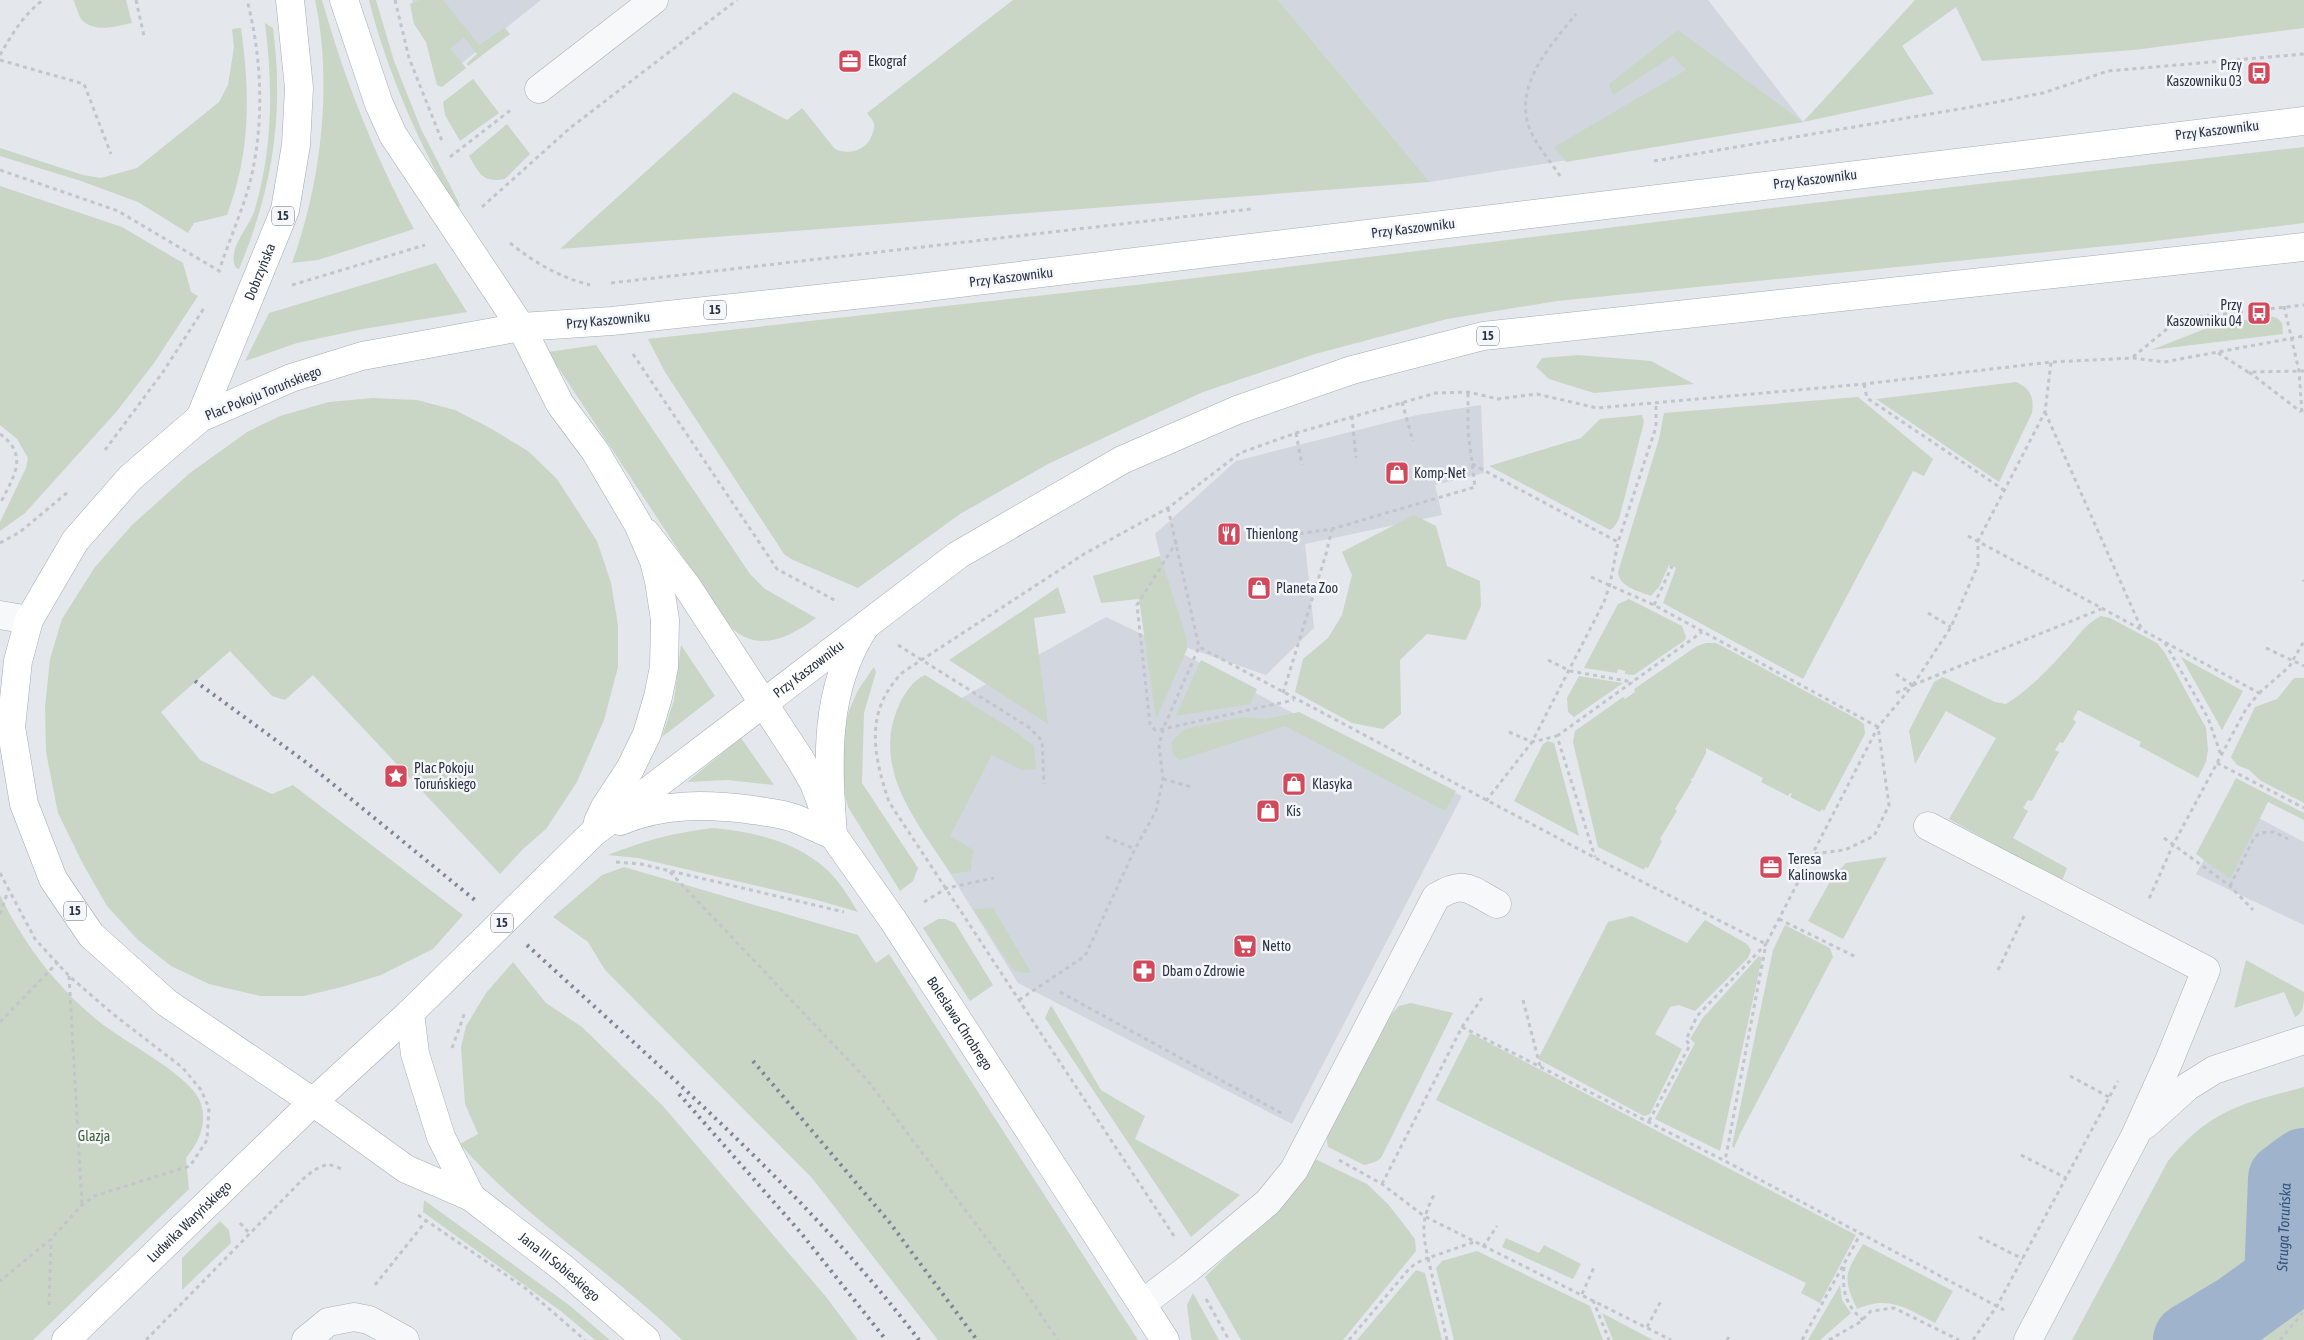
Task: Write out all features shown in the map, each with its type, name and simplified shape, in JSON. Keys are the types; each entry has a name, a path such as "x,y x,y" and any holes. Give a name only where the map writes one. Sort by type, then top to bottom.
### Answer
{"main road":[{"name":"Dobrzyńska","path":"200,418 285,210 296,145 299,88 290,0"},
{"path":"344,0 379,104 393,135 521,327 560,404 596,451 638,524 654,561 660,581 664,620 664,668 658,697 647,734 630,769 605,807 593,833"},
{"name":"Przy Kaszowniku","path":"521,327 612,321 910,289 2304,120"},
{"name":"Przy Kaszowniku","path":"763,702 958,555 1122,460 1237,410 1370,366 1482,336 2304,247"},
{"name":"Plac Pokoju Toruńskiego","path":"313,1102 167,1003 91,935 53,879 24,804 12,727 18,661 29,620 75,541 130,478 200,418 291,378 362,356 521,327"},
{"name":"Bolesława Chrobrego","path":"638,524 686,586 763,702 814,784 833,835 893,920 1143,1303 1165,1340"},
{"path":"593,833 658,808 700,805 774,813 793,818 833,835 828,749 832,716 849,657 855,642 867,623"},
{"name":"15","path":"313,1102 410,1013 593,833 763,702"},
{"name":"Jana III Sobieskiego","path":"410,1013 414,1054 441,1137 471,1197"},
{"name":"Jana III Sobieskiego","path":"313,1102 406,1169 471,1197 563,1268 646,1340"},
{"name":"Ludwika Waryńskiego","path":"66,1340 313,1102"}],"street":[{"path":"539,89 654,0"},
{"path":"0,615 29,620"},
{"path":"1928,826 2040,882 2206,970 2169,1061 2135,1136 2028,1340"},
{"path":"1143,1303 1189,1268 1268,1202 1315,1132 1396,971 1436,897 1455,886 1465,887 1497,904"},
{"path":"2135,1136 2157,1112 2214,1070 2304,1040"},
{"path":"306,1340 328,1322 354,1317 369,1320 404,1340"}],"path":[{"path":"0,55 13,33 33,8 43,0"},
{"path":"136,0 144,36"},
{"path":"219,278 247,193 257,131 259,89 256,51 247,0"},
{"path":"394,0 408,58 453,166"},
{"path":"480,209 570,128 737,0"},
{"path":"1560,176 1529,127 1524,98 1544,53 1576,14"},
{"path":"1646,162 2009,100 2043,93 2108,71 2304,54"},
{"path":"0,60 84,84 111,154"},
{"path":"449,158 539,89"},
{"path":"0,170 118,210 227,275"},
{"path":"1551,178 1569,175"},
{"path":"476,205 483,214"},
{"path":"610,283 1256,209"},
{"path":"506,239 532,262 566,278 591,285"},
{"path":"291,286 426,244"},
{"path":"2133,358 2179,319 2304,305"},
{"path":"102,454 158,379 205,306"},
{"path":"2284,306 2299,371 2303,413"},
{"path":"1229,1340 1189,1268 1172,1232 889,802 882,781 875,742 879,709 889,686 920,660 1084,554 1168,508 1240,453 1296,433 1436,393 1468,392 1498,399 1537,394 1597,408 1864,384 2051,362 2133,358 2164,362 2304,336"},
{"path":"632,352 777,569 839,602"},
{"path":"2218,353 2248,372 2303,413"},
{"path":"1726,1161 1766,944 1878,727 1913,685 1951,627 1978,564 1978,541 2045,412 2051,362"},
{"path":"2248,372 2304,371"},
{"path":"1864,384 1867,398 2004,490"},
{"path":"1260,539 1332,529 1475,487 1468,431 1468,392"},
{"path":"1402,402 1413,441"},
{"path":"1486,801 1532,742 1598,616 1610,584 1618,542 1656,426 1656,402"},
{"path":"2045,412 2142,630"},
{"path":"1352,416 1356,458"},
{"path":"1296,433 1302,465"},
{"path":"0,434 10,442 17,456 16,470 0,504"},
{"path":"1472,464 1618,542"},
{"path":"0,543 20,532 72,487"},
{"path":"1019,1000 1085,956 1135,849 1156,811 1163,779 1160,746 1163,729 1199,647 1177,541 1168,508"},
{"path":"1283,693 1332,529"},
{"path":"1968,536 2259,693"},
{"path":"1177,541 1137,606 1150,724 1155,730 1163,729 1295,700"},
{"path":"1654,605 1672,566"},
{"path":"1591,577 1654,605 1878,727"},
{"path":"1896,693 2102,609"},
{"path":"1928,613 1951,627"},
{"path":"1509,732 1532,742 1557,736 1702,632"},
{"path":"2146,906 2173,845 2246,709 2259,693 2294,662 2304,641"},
{"path":"2164,642 2208,718 2221,755"},
{"path":"1199,647 1486,801 1766,944"},
{"path":"2266,648 2304,666"},
{"path":"920,660 1020,720 1037,734 1044,749 1044,784"},
{"path":"1548,660 1570,671 1634,682"},
{"path":"1896,674 1913,685"},
{"path":"1812,854 1845,850 1874,836 1889,805 1878,727"},
{"path":"1557,736 1595,858"},
{"path":"2217,763 2304,808"},
{"path":"1163,779 1192,786"},
{"path":"2230,886 2253,840 2259,833 2274,832 2288,839"},
{"path":"1106,837 1135,849"},
{"path":"2164,838 2230,886 2253,910"},
{"path":"610,863 641,864 852,914"},
{"path":"670,871 868,1081 1009,1268 1058,1340"},
{"path":"0,873 35,939 69,976 113,1014 183,1068 201,1090 209,1108 208,1140 190,1166 94,1196 82,1205 50,1238 0,1281"},
{"path":"1791,874 1800,878"},
{"path":"915,907 947,888 994,878"},
{"path":"0,914 8,891"},
{"path":"1779,918 1858,958"},
{"path":"1998,970 2023,918"},
{"path":"1649,1121 1690,1045 1686,1040 1697,1016 1766,944"},
{"path":"0,1022 58,962"},
{"path":"69,976 82,1205"},
{"path":"1060,992 1315,1132"},
{"path":"1382,1184 1462,1027 1482,998"},
{"path":"1523,1000 1540,1066"},
{"path":"451,1050 466,1010"},
{"path":"1462,1027 1726,1161 2005,1310"},
{"path":"2070,1076 2109,1097"},
{"path":"1973,1340 1997,1306 2119,1080"},
{"path":"2021,1155 2066,1178"},
{"path":"1335,1158 1382,1184 1424,1216 1672,1340"},
{"path":"146,1340 303,1179 314,1170 328,1164 350,1172"},
{"path":"1435,1193 1424,1216 1422,1225 1447,1340"},
{"path":"410,1210 524,1288 585,1340"},
{"path":"372,1288 426,1221"},
{"path":"1483,1247 1497,1226"},
{"path":"1802,1340 1861,1233"},
{"path":"1979,1237 2022,1259"},
{"path":"50,1238 48,1291 50,1311"},
{"path":"1349,1340 1409,1269 1428,1258 1474,1242"},
{"path":"1582,1294 1595,1265"},
{"path":"1844,1265 1843,1283 1845,1297 1853,1312 1863,1320"},
{"path":"1593,1299 1609,1340"},
{"path":"1647,1327 1661,1301"},
{"path":"1829,1340 1863,1320 1871,1311 1894,1308 1959,1340"},
{"path":"2280,1340 2304,1311"}],"shaded area":[{"path":"412,0 541,0 452,71 419,27"},
{"path":"1278,0 1708,0 1803,122 1430,182"},
{"path":"1481,405 1484,473 1435,485 1442,515 1305,544 1314,628 1266,675 1182,646 1155,534 1236,461 1417,415"},
{"path":"1106,617 1187,656 1371,755 1462,796 1292,1124 1018,983 911,810 906,729"},
{"path":"2234,805 2304,842 2304,925 2196,874"}],"green space":[{"path":"73,0 126,0 132,23 106,28 87,24 81,19"},
{"path":"315,0 322,0 340,59 373,145 414,229 318,260 292,263 310,200 317,167 321,133 323,65"},
{"path":"369,0 376,0 394,61 421,129 460,205 457,211 430,161 406,109 395,82"},
{"path":"420,0 443,0 479,45 505,28 510,34 468,66 467,63 477,54 464,37 450,49 466,68 442,87 437,85 426,42 414,24 410,4"},
{"path":"1013,0 1278,0 1430,182 560,249 734,92 787,120 802,108 835,149 846,152 862,148 870,140 874,128 873,122 867,113"},
{"path":"1915,0 2304,0 2304,28 2134,50 1982,61 1956,7 1902,46 1934,94 1803,122"},
{"path":"265,23 273,28 277,68 275,130 263,201 239,269 236,268 234,253 255,209 261,186 268,140 270,93"},
{"path":"241,28 246,76 246,122 241,168 227,215 194,223 188,233 138,202 81,181 0,156 0,148 83,175 101,178 137,168 219,102 228,85 234,47 232,29"},
{"path":"1678,30 1803,122 1566,162 1554,147 1686,70 1673,56 1613,95 1609,84"},
{"path":"473,79 499,113 460,141 445,115 443,102"},
{"path":"507,124 530,154 505,179 491,180 482,176 469,156"},
{"path":"2304,147 2304,223 2147,242 1557,301 1447,319 1315,354 1203,392 1048,464 960,514 858,588 791,559 784,554 665,372 648,339 1162,282 1830,201"},
{"path":"0,186 122,227 183,263 191,292 198,296 154,363 117,411 25,513 0,531 0,522 26,468 28,458 17,439 0,425"},
{"path":"436,263 467,312 363,329 297,343 245,361 269,313"},
{"path":"2270,316 2277,318 2282,323 2283,334 2151,350 2215,325"},
{"path":"596,345 750,574 765,589 816,618 782,638 759,641 747,638 736,632 725,621 548,352"},
{"path":"1578,355 1651,361 1694,384 1594,393 1549,379 1536,367 1542,358"},
{"path":"2016,382 2030,394 2032,398 2032,413 1999,482 1876,399"},
{"path":"1858,397 1933,459 1924,476 1913,471 1803,679 1663,603 1676,568 1669,565 1659,587 1651,596 1630,588 1622,581 1618,572 1659,439 1664,413"},
{"path":"373,398 417,400 455,410 528,451 557,479 597,541 611,583 618,625 618,667 604,720 577,782 546,829 523,849 500,874 313,675 285,700 272,696 230,651 161,712 200,760 272,794 293,785 463,915 433,949 381,975 304,996 260,996 209,984 171,966 138,940 107,906 83,864 58,813 46,752 45,707 50,659 62,619 95,567 132,525 190,473 247,432 280,416 329,402"},
{"path":"1642,415 1644,422 1619,519 1610,530 1489,466 1581,438 1600,419"},
{"path":"1414,515 1436,526 1447,566 1480,581 1481,606 1466,640 1427,634 1400,660 1401,714 1383,729 1352,723 1295,692 1303,659 1328,638 1342,615 1352,575 1342,552"},
{"path":"1160,556 1186,636 1187,649 1156,719 1139,599 1101,603 1093,576"},
{"path":"1058,587 1066,613 1034,618 1048,724 949,660"},
{"path":"1629,599 1682,626 1686,637 1685,640 1634,675 1625,674 1625,671 1618,669 1617,673 1584,668 1618,604"},
{"path":"2101,616 2110,618 2157,643 2165,653 2206,728 2208,750 2206,762 2198,778 2139,746 2141,742 2078,710 2073,719 2076,722 2063,743 2060,742 2055,750 2059,752 2032,801 2028,800 2023,808 2028,811 2013,838 2067,868 2062,881 1949,819 1996,738 1946,711 1915,764 1909,731 1934,682 1943,677 1995,702 2006,704 2021,694 2056,661 2084,628"},
{"path":"1706,643 1716,643 1724,647 1857,719 1864,724 1865,734 1824,811 1822,809 1820,812 1790,797 1792,794 1790,793 1788,796 1761,782 1763,778 1706,748 1706,753 1693,778 1690,780 1692,781 1675,809 1677,811 1661,837 1660,840 1662,841 1648,868 1645,867 1644,870 1598,847 1573,742 1575,731 1623,697 1625,699 1635,692 1634,689 1697,646"},
{"path":"681,645 715,696 662,737 674,700"},
{"path":"2181,657 2243,691 2222,730"},
{"path":"1201,660 1257,689 1250,704 1176,716"},
{"path":"874,667 876,672 864,713 862,783 918,868 913,881 900,891 848,807 842,784 843,736 849,711 858,690"},
{"path":"925,675 1013,730 1034,746 1036,769 1022,770 992,755 950,836 974,850 971,871 951,874 912,815 894,772 890,750 892,727 904,695 914,683"},
{"path":"1579,676 1623,683 1574,717 1568,712 1567,698"},
{"path":"2294,678 2304,678 2304,803 2261,781 2249,770 2237,765 2231,757 2255,707 2277,699"},
{"path":"1299,712 1456,791 1445,811 1285,726 1180,760 1175,757 1173,752 1172,741 1185,729 1245,717 1266,719"},
{"path":"741,738 774,785 727,780 687,782"},
{"path":"1548,741 1554,743 1579,836 1514,801 1543,744"},
{"path":"2236,778 2304,813 2304,820 2268,802 2230,879 2196,854"},
{"path":"714,828 744,832 773,839 800,851 825,868 835,878 858,912 817,900 638,858 608,855 660,838"},
{"path":"1887,857 1843,939 1808,921 1832,878 1846,863"},
{"path":"624,867 858,935 876,963 889,954 1138,1340 938,1340 812,1178 605,970 588,942 553,917 602,875"},
{"name":"Glazja","path":"0,895 30,947 54,978 97,1020 181,1078 199,1099 203,1115 202,1130 186,1158 189,1189 33,1340 0,1340"},
{"path":"993,908 1031,972 1014,971 973,909"},
{"path":"1632,916 1687,943 1705,920 1747,944 1751,950 1748,958 1695,1011 1679,1005 1670,1007 1655,1034 1682,1049 1650,1114 1644,1116 1538,1059 1608,922"},
{"path":"938,919 945,919 955,923 993,985 970,1001 923,928"},
{"path":"1785,925 1830,948 1833,957 1734,1148 1732,1146 1773,950"},
{"path":"1759,956 1762,958 1720,1151 1655,1119 1695,1043 1690,1039 1702,1019"},
{"path":"2246,960 2304,992 2303,1007 2298,1015 2295,1017 2284,992 2234,1008"},
{"path":"513,962 546,1003 582,1027 663,1106 827,1298 858,1340 682,1340 627,1291 512,1197 460,1144 478,1134 465,1104 461,1047 466,1026 486,993"},
{"path":"1411,1003 1453,1013 1381,1158 1364,1165 1328,1147 1326,1135 1388,1018 1399,1006"},
{"path":"1051,1005 1101,1090 1145,1116 1135,1139 1240,1195 1191,1237 1045,1018"},
{"path":"1470,1033 1856,1235 1820,1303 1801,1293 1806,1283 1436,1100"},
{"path":"2304,1087 2304,1340 2072,1340 2168,1161 2199,1130 2214,1119 2245,1104"},
{"path":"1315,1159 1367,1184 1388,1204 1415,1239 1416,1251 1343,1340 1241,1340 1205,1277 1285,1200"},
{"path":"424,1200 569,1305 610,1340 595,1340 562,1312 423,1212"},
{"path":"220,1221 229,1230 231,1243 182,1290 182,1258"},
{"path":"1506,1238 1539,1253 1544,1245 1581,1264 1573,1279 1502,1247"},
{"path":"1863,1244 1953,1291 1935,1323 1906,1308 1888,1303 1879,1303 1857,1309 1849,1290 1848,1276 1852,1262"},
{"path":"1477,1251 1590,1306 1603,1340 1454,1340 1436,1268 1442,1261"},
{"path":"1416,1270 1425,1273 1442,1340 1357,1340"},
{"path":"1840,1285 1842,1300 1851,1313 1820,1340 1808,1340"},
{"path":"1193,1293 1219,1340 1192,1340 1187,1305"},
{"path":"1602,1313 1653,1340 1613,1340"}],"waterway":[{"name":"Struga Toruńska","path":"2190,1340 2238,1311 2281,1280 2285,1179 2304,1165"}],"railway":[{"path":"195,681 307,763 476,901"},
{"path":"527,945 681,1086 781,1183 875,1286 919,1340"},
{"path":"753,1061 890,1223 977,1340"},
{"path":"679,1094 801,1233 886,1340"}],"place":[{"name":"Ekograf","path":"850,61"},
{"name":"Przy Kaszowniku 03","path":"2259,73"},
{"name":"Przy Kaszowniku 04","path":"2259,313"},
{"name":"Komp-Net","path":"1397,473"},
{"name":"Thienlong","path":"1229,534"},
{"name":"Planeta Zoo","path":"1259,588"},
{"name":"Plac Pokoju Toruńskiego","path":"396,776"},
{"name":"Klasyka","path":"1294,784"},
{"name":"Kis","path":"1268,811"},
{"name":"Teresa Kalinowska","path":"1771,867"},
{"name":"Netto","path":"1245,946"},
{"name":"Dbam o Zdrowie","path":"1144,971"}]}
